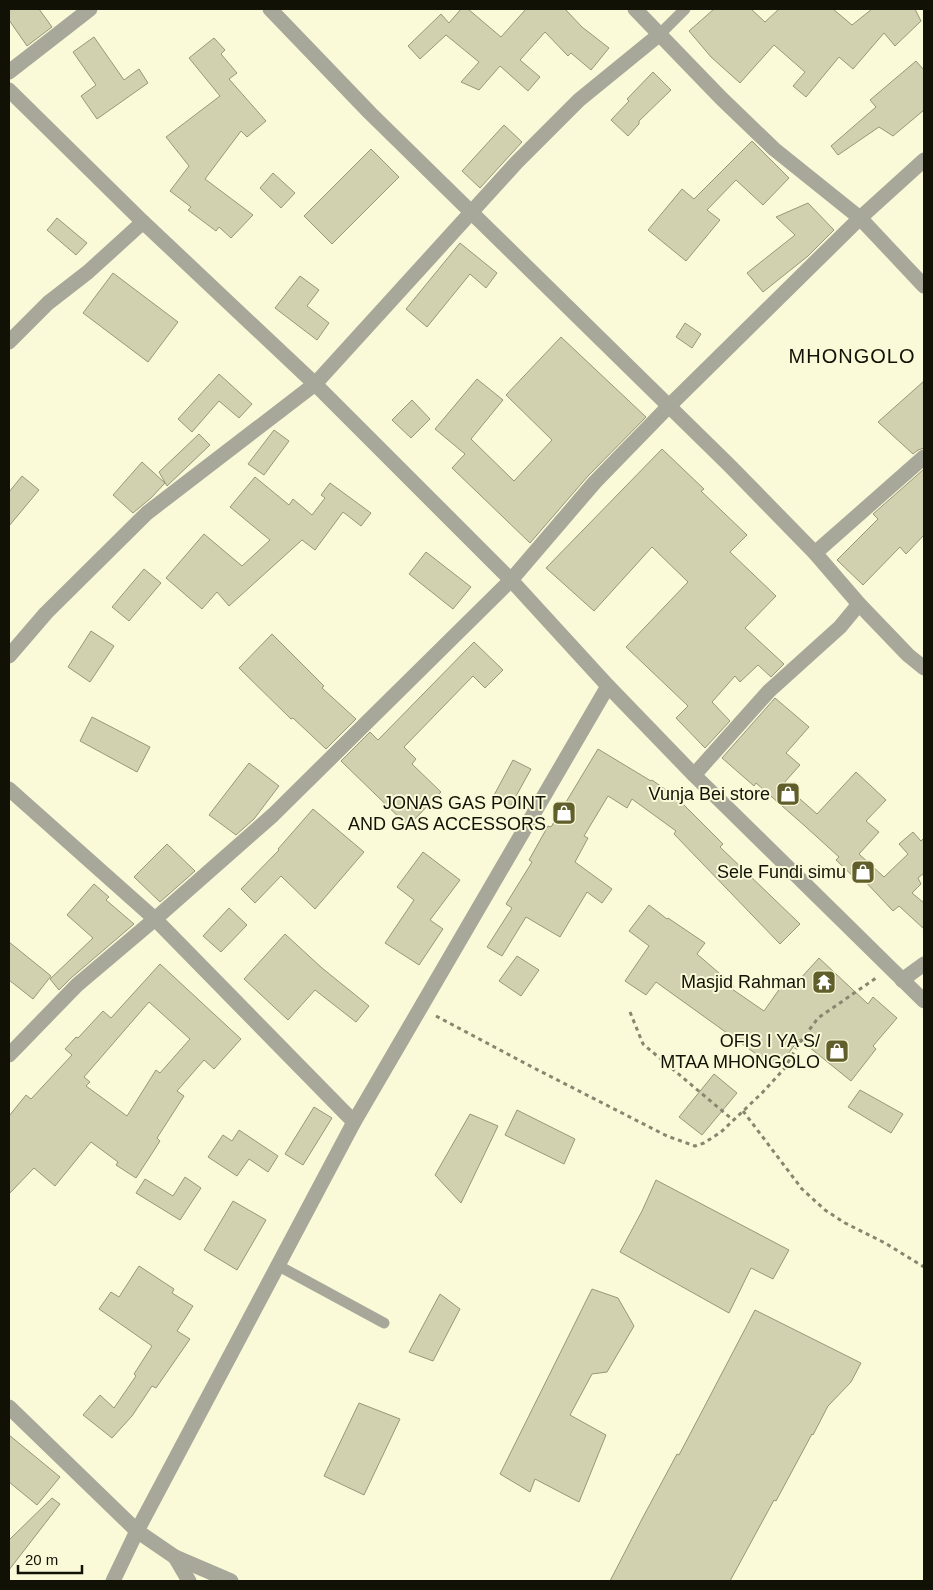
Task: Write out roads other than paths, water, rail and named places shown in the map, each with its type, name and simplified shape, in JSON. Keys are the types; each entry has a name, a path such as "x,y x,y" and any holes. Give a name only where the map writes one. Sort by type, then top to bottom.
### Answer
{"street":[{"path":"9,72 90,9"},
{"path":"270,9 370,113 729,465 815,553 859,604 908,655 924,668"},
{"path":"635,9 721,98 774,149 860,218 924,286"},
{"path":"9,656 46,613 147,514 315,384 517,162 579,100 660,34"},
{"path":"9,90 143,222 315,384 511,580 608,686 694,775 924,1001"},
{"path":"9,1055 77,985 155,919 272,815 511,580 595,482 668,407 860,218 924,160"},
{"path":"9,342 48,303 96,265 143,222"},
{"path":"815,553 924,457"},
{"path":"694,775 769,692 840,627 859,604"},
{"path":"113,1581 277,1265 354,1122 608,686"},
{"path":"9,789 155,919 354,1122"},
{"path":"897,975 924,964"},
{"path":"9,1408 137,1532 175,1557 231,1581"},
{"path":"175,1557 189,1581"}],"lane":[{"path":"660,34 685,9"},
{"path":"277,1265 384,1323"}],"place":[{"name":"Vunja Bei store","path":"788,794"},
{"name":"JONAS GAS POINT AND GAS ACCESSORS","path":"564,813"},
{"name":"Sele Fundi simu","path":"863,872"},
{"name":"Masjid Rahman","path":"824,982"},
{"name":"OFIS I YA S/ MTAA MHONGOLO","path":"837,1051"}],"district":[{"name":"MHONGOLO","path":"852,356"}]}
